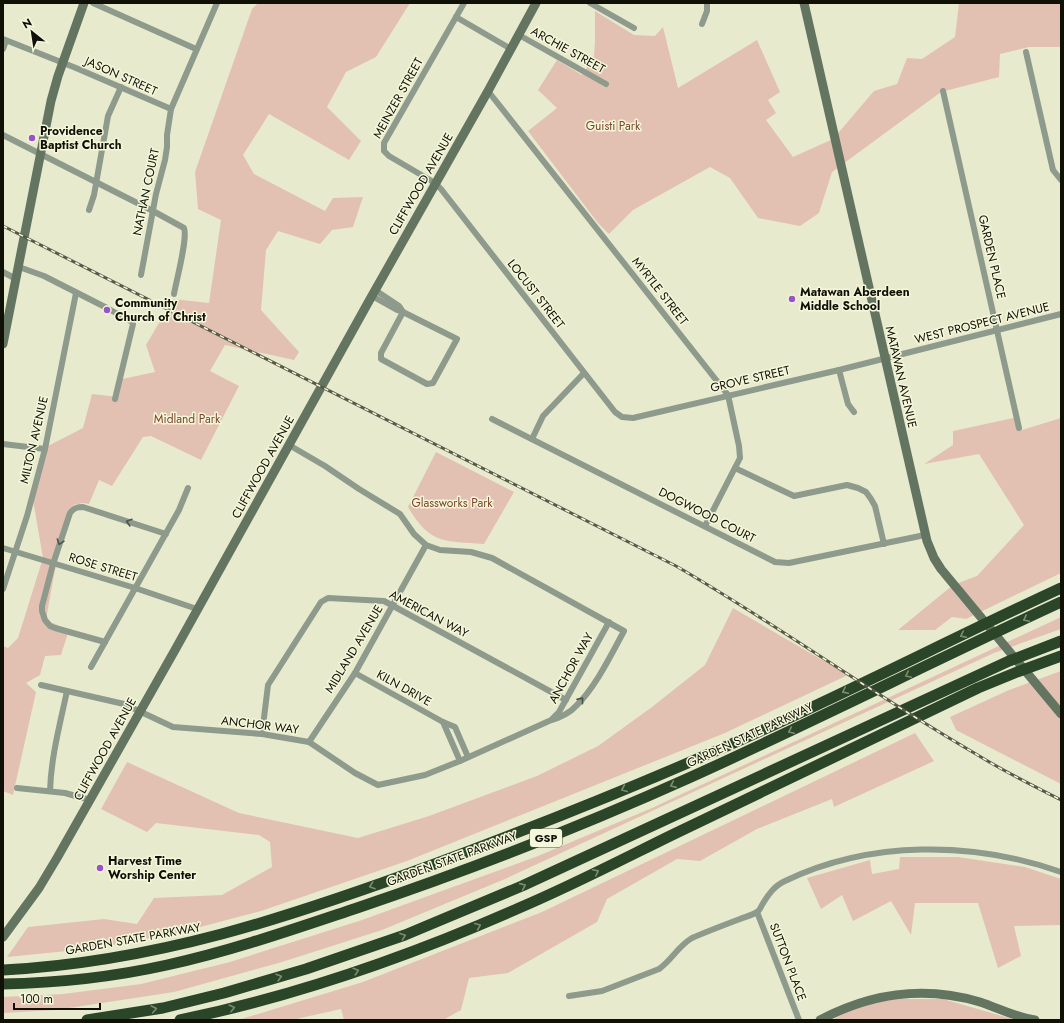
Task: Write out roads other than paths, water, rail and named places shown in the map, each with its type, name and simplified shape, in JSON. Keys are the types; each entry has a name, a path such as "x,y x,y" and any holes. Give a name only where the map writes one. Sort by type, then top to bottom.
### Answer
{"highway":[{"name":"GARDEN STATE PARKWAY","path":"3,970 50,967 94,961 191,943 272,920 394,878 529,828 728,745 799,713 1061,588"},
{"name":"GARDEN STATE PARKWAY","path":"3,984 59,981 102,976 182,961 293,929 418,886 545,838 661,790 774,739 1061,602"},
{"path":"87,1020 163,1008 231,991 306,969 405,935 522,886 1008,661 1061,641"},
{"path":"180,1020 241,1006 303,988 402,955 483,924 540,899 978,688 1061,656"}],"street":[{"path":"3,344 51,101 84,3"},
{"path":"93,3 196,49"},
{"name":"NATHAN COURT","path":"141,275 156,194 165,160 171,109 217,3"},
{"name":"MEINZER STREET","path":"436,183 389,156 384,151 383,146 464,3"},
{"name":"CLIFFWOOD AVENUE","path":"3,937 48,874 175,650 536,3"},
{"path":"590,3 634,28"},
{"path":"702,24 707,11 707,3"},
{"name":"MATAWAN AVENUE","path":"804,3 925,535 930,549 934,558 974,609 1061,714"},
{"path":"456,17 511,49"},
{"name":"ARCHIE STREET","path":"519,35 606,84"},
{"path":"3,49 5,40"},
{"name":"JASON STREET","path":"5,40 171,109"},
{"path":"1026,52 1053,170 1061,180"},
{"path":"89,210 96,182 108,116 121,87"},
{"name":"MYRTLE STREET","path":"488,91 728,395 739,446 740,458 705,526"},
{"name":"GARDEN PLACE","path":"943,92 1019,428"},
{"path":"3,135 180,225 185,230 183,250 174,294"},
{"name":"LOCUST STREET","path":"436,183 584,374 615,412 621,416"},
{"path":"19,267 44,276 108,308 133,324 115,399"},
{"path":"3,272 16,279"},
{"name":"MILTON AVENUE","path":"3,590 33,496 45,449 76,293"},
{"path":"374,293 397,310 403,312 457,338 433,383 427,384 381,359 380,353 403,312"},
{"name":"WEST PROSPECT AVENUE","path":"885,358 1061,314"},
{"name":"GROVE STREET","path":"621,416 632,418 885,358"},
{"path":"839,370 848,404 854,412"},
{"path":"532,439 543,416 584,374"},
{"name":"DOGWOOD COURT","path":"492,419 775,562 789,563 925,535"},
{"path":"3,444 45,449"},
{"path":"289,445 325,466 359,489 391,507 400,514 414,534 426,545 440,550 471,552 492,558 609,622"},
{"path":"735,468 794,496 847,485 866,492 875,506 884,544"},
{"path":"91,667 166,534 179,510 188,488"},
{"path":"105,642 50,626 45,620 42,611 53,564 70,513 77,507 83,507 166,534"},
{"name":"MIDLAND AVENUE","path":"309,742 355,673 426,545"},
{"name":"ROSE STREET","path":"3,548 135,588 197,609"},
{"name":"AMERICAN WAY","path":"262,734 268,685 321,602 328,598 384,601 566,700"},
{"name":"ANCHOR WAY","path":"42,685 120,703 173,727 262,734 309,742 355,773 378,785 425,775 562,717 581,702 591,688 624,631 609,622 559,712 550,721"},
{"name":"KILN DRIVE","path":"355,673 443,722 455,727 468,757"},
{"path":"50,791 57,738 67,691"},
{"path":"443,722 460,761"},
{"path":"17,788 70,794 90,800"},
{"path":"569,996 602,991 659,969 667,964 684,942 757,912 774,888 784,881 833,863 876,854 925,849 968,851 1011,857 1061,872"},
{"name":"SUTTON PLACE","path":"757,912 799,1020"},
{"path":"3,921 11,926"},
{"path":"820,1020 851,1006 878,997 922,993 944,994 964,998 1018,1016 1035,1020"}],"railway":[{"path":"3,226 676,566 752,612 938,731 1018,778 1061,800"}],"place":[{"name":"Providence Baptist Church","path":"32,138"},
{"name":"Matawan Aberdeen Middle School","path":"792,299"},
{"name":"Community Church of Christ","path":"107,310"},
{"name":"Harvest Time Worship Center","path":"100,868"}],"park label":[{"name":"Guisti Park","path":"613,126"},
{"name":"Midland Park","path":"187,419"},
{"name":"Glassworks Park","path":"452,503"}]}
